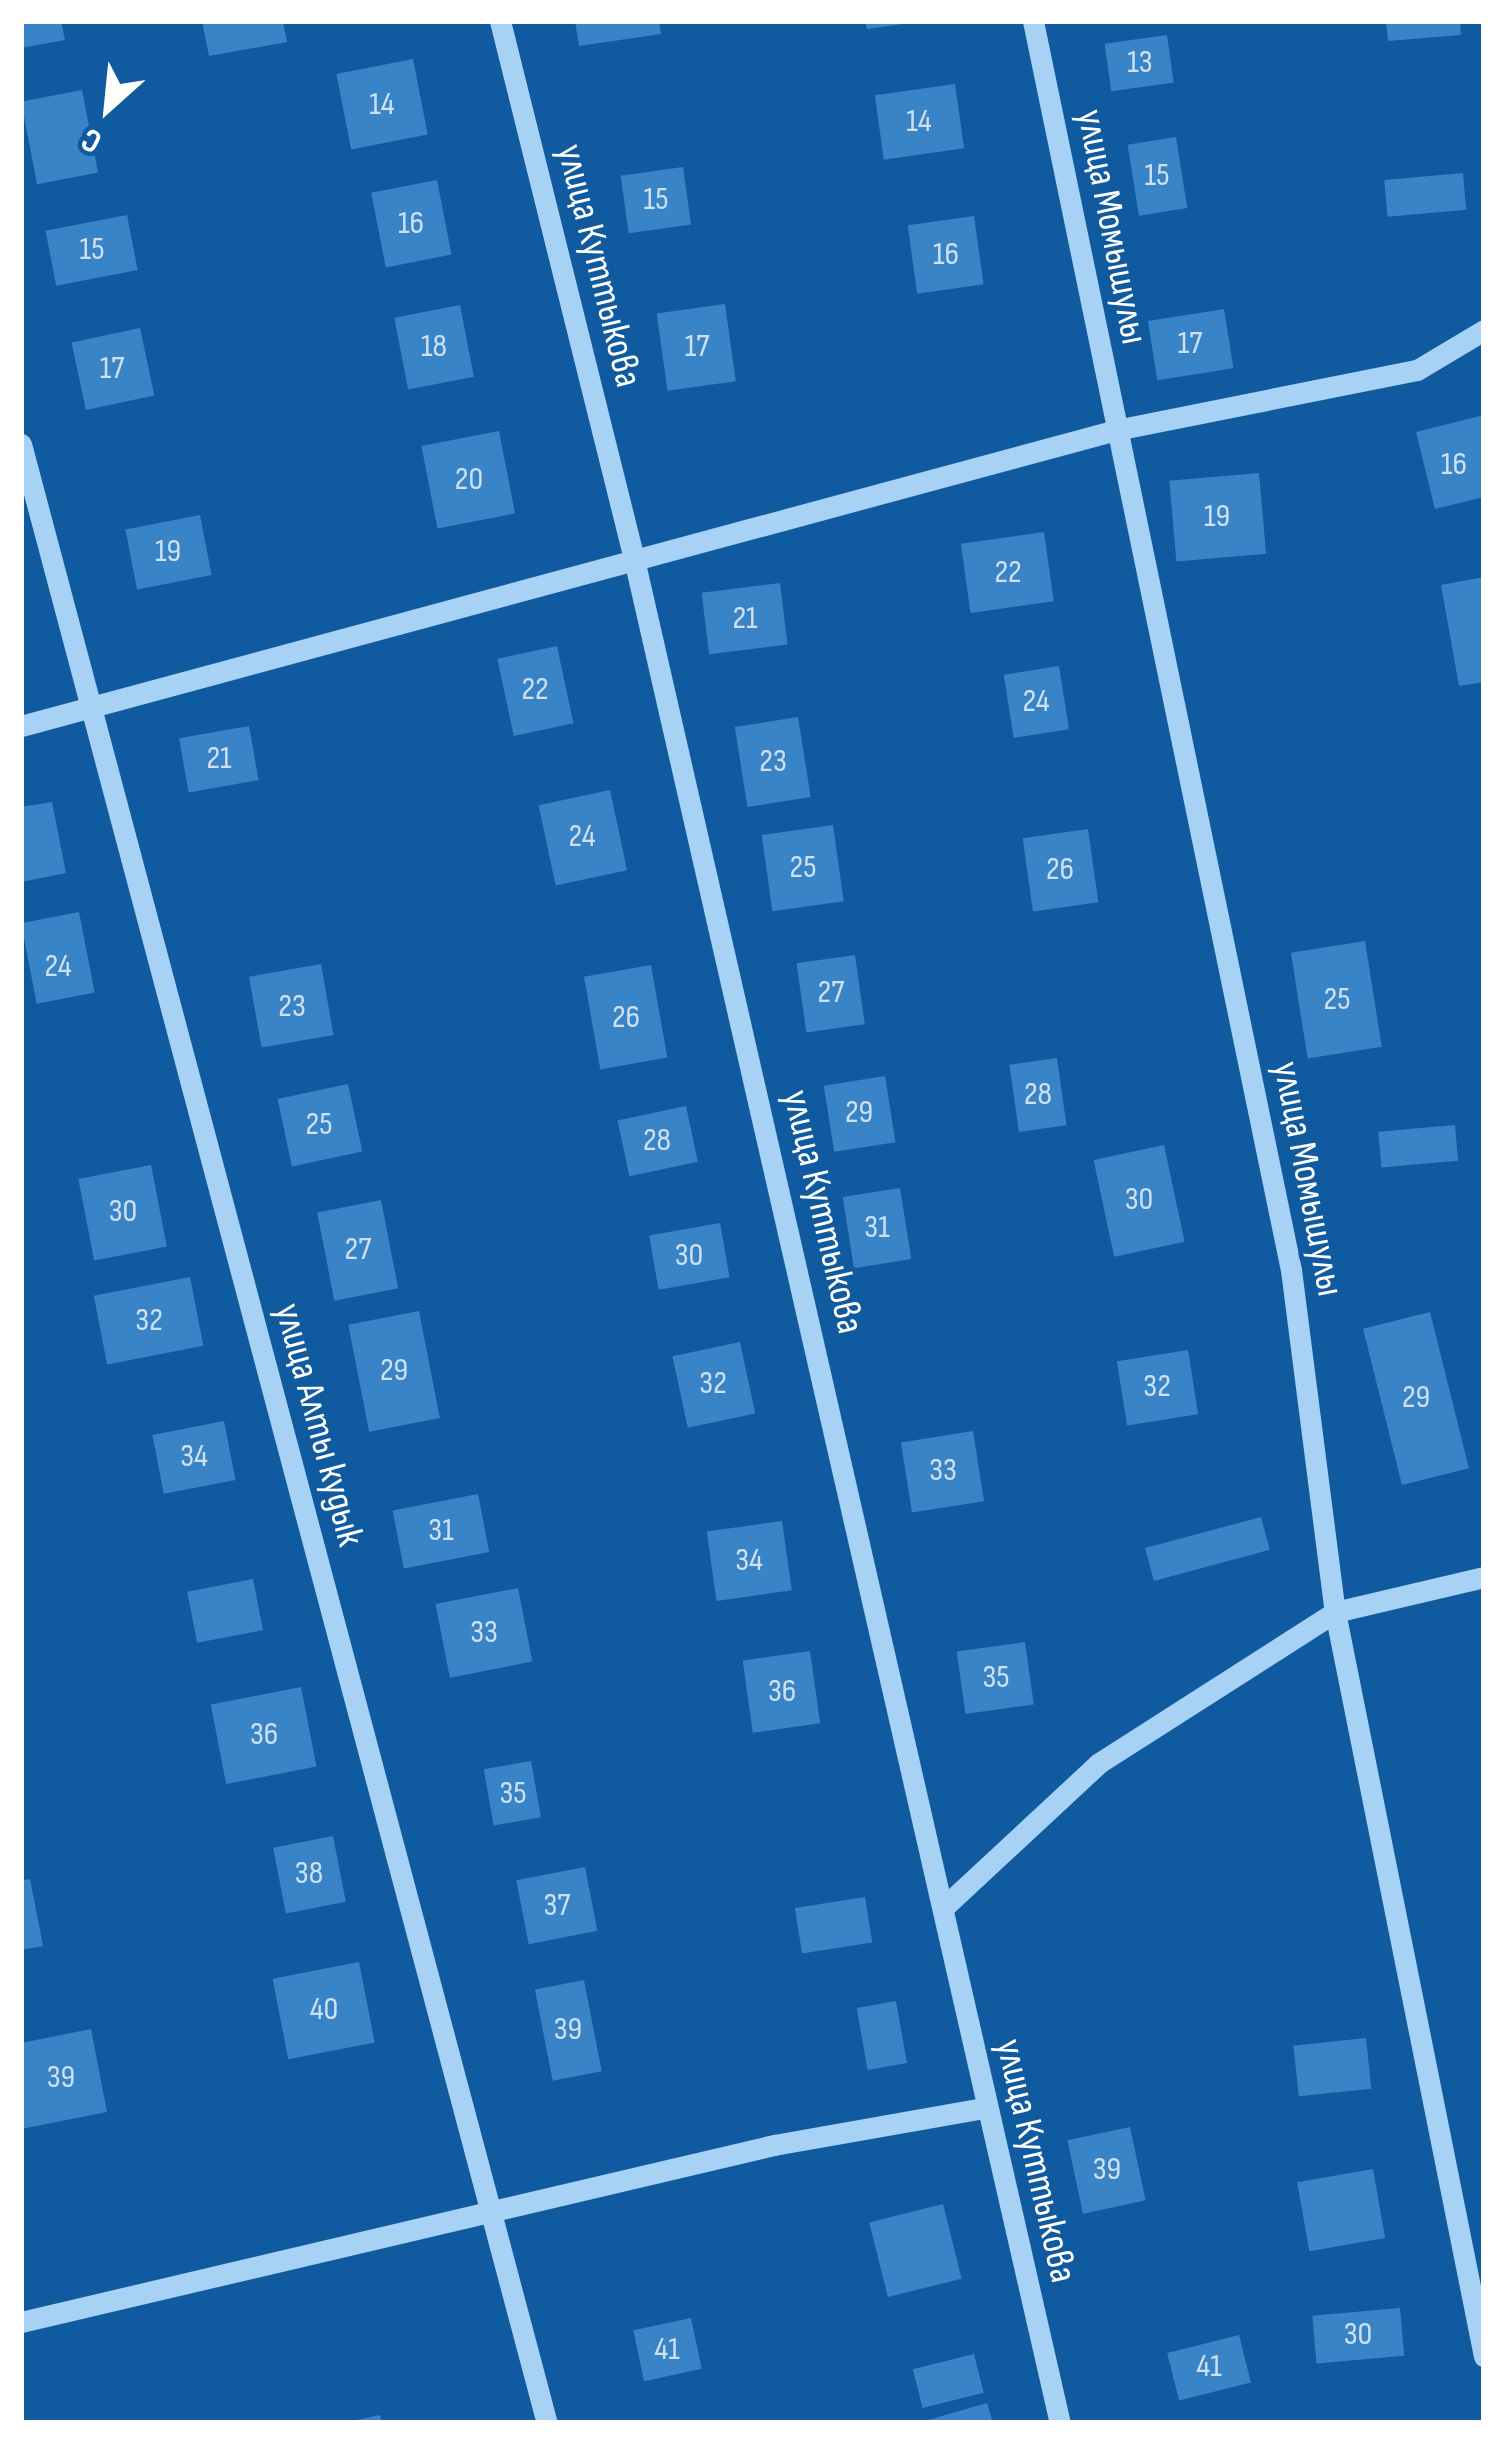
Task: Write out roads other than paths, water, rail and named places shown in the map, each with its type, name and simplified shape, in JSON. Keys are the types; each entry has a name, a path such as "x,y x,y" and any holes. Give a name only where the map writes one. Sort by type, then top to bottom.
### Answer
{"street":[{"name":"улица Куттыкова","path":"500,21 634,560 943,1907 983,2108 1060,2423"},
{"name":"улица Момышулы","path":"1033,21 1292,1270 1335,1612 1484,2356"},
{"path":"21,726 1116,430 1418,370 1484,330"},
{"name":"улица Алты кудык","path":"21,444 547,2423"},
{"path":"943,1907 1099,1763 1335,1612 1484,1577"},
{"path":"21,2322 774,2145 983,2108"}]}
